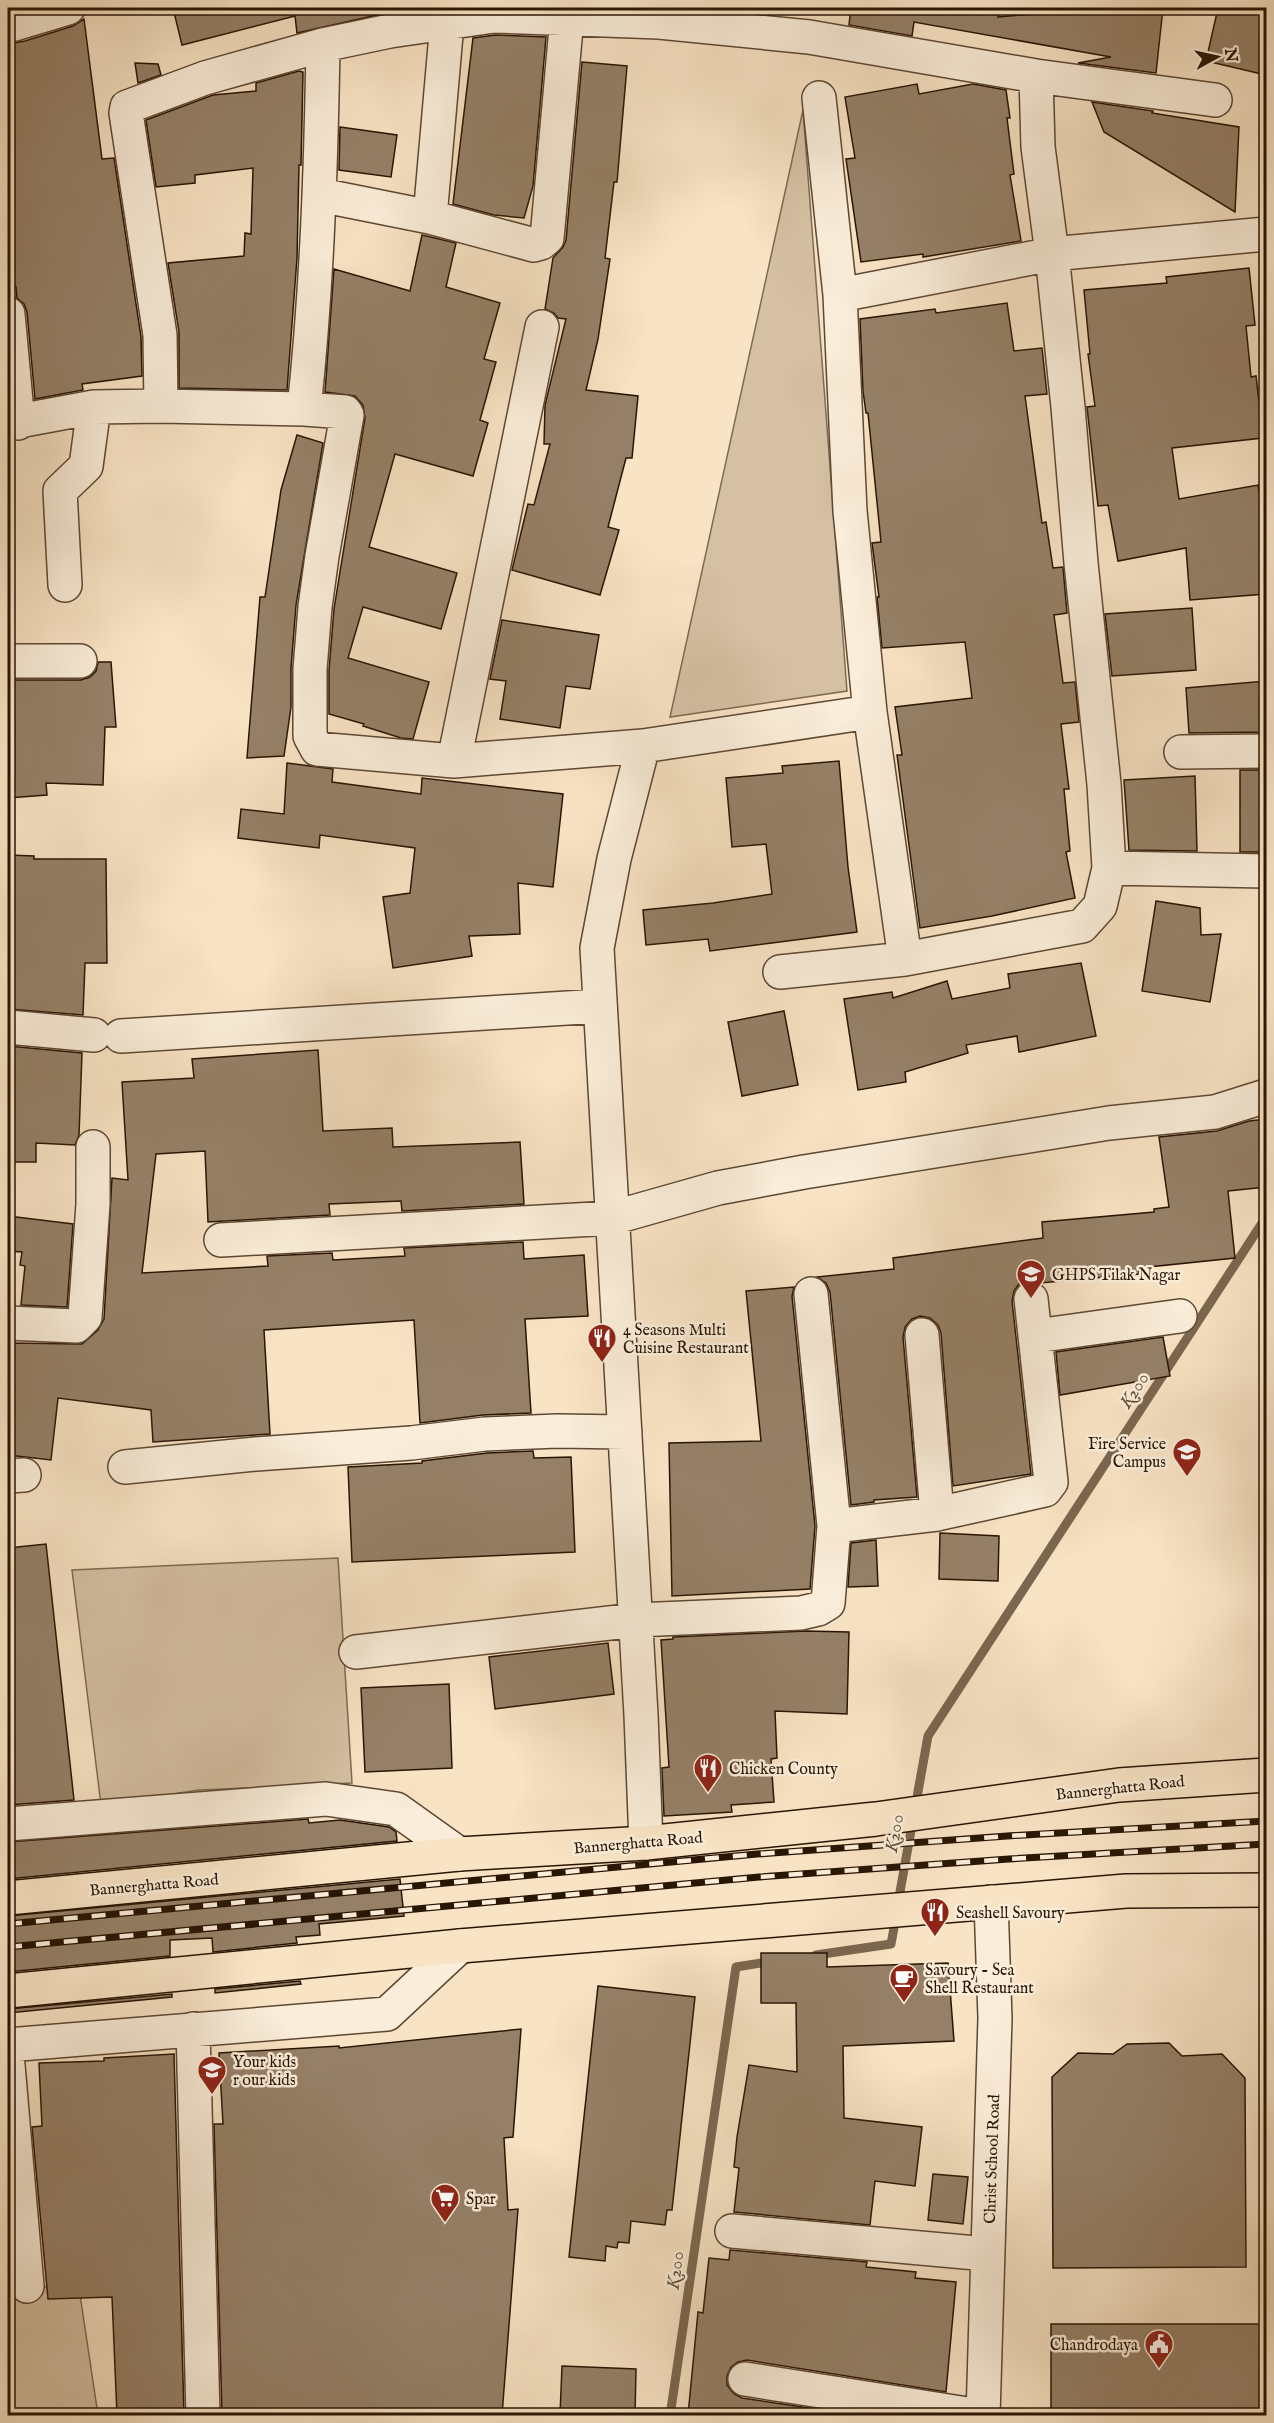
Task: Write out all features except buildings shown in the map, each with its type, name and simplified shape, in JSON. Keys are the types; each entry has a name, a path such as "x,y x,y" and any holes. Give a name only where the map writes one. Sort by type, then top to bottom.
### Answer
{"main road":[{"name":"Bannerghatta Road","path":"8,1898 459,1854 646,1843 876,1819 924,1810 1119,1785 1266,1775"},
{"path":"8,1991 460,1946 1126,1891 1266,1890"}],"street":[{"path":"8,26 68,8"},
{"path":"161,406 160,335 126,109 128,106 205,78 323,45 447,23 494,16 567,17 659,22 809,37 1036,76 1215,100"},
{"path":"320,195 430,217 534,245 542,243 547,238 567,17"},
{"path":"430,217 447,23"},
{"path":"304,409 311,346 320,195 323,45"},
{"path":"780,972 905,959 1082,926 1100,906 1109,868 1104,784 1053,255 1038,147 1036,76"},
{"path":"819,98 840,295 850,511 870,712 905,959"},
{"path":"840,295 1053,255 1266,234"},
{"path":"8,314 13,423 94,407 161,406 345,412 347,416 315,608 310,669 310,736 317,749 454,761 643,746 870,712"},
{"path":"454,761 542,327"},
{"path":"65,585 60,491 86,466 94,407"},
{"path":"8,661 80,661"},
{"path":"643,746 614,859 597,948 636,1620 646,1843"},
{"path":"1181,752 1266,751"},
{"path":"1109,868 1266,871"},
{"path":"8,1027 108,1035 599,1006"},
{"path":"221,1240 612,1218 718,1188 1098,1125 1215,1112 1266,1096"},
{"path":"8,1323 76,1326 85,1317 93,1204 93,1147"},
{"path":"356,1652 636,1620 801,1613 818,1609 828,1603 834,1526 811,1294"},
{"path":"834,1526 937,1514 1036,1494 1045,1490 1051,1482 1031,1299"},
{"path":"1036,1336 1180,1316"},
{"path":"922,1335 937,1514"},
{"path":"125,1467 256,1454 411,1443 485,1434 557,1431 625,1432"},
{"path":"8,1824 326,1799 396,1809 459,1854"},
{"name":"Christ School Road","path":"981,2415 995,2018 991,1902"},
{"path":"8,2045 387,2014 460,1946"},
{"path":"193,2029 203,2415"},
{"path":"8,2065 27,2286"},
{"path":"732,2231 987,2254"},
{"path":"745,2379 981,2415"}],"shaded area":[{"path":"803,110 847,691 670,717"},
{"path":"338,1558 352,1783 199,1790 101,1805 72,1570"},
{"path":"8,2285 79,2288 98,2415 8,2416"}],"waterway":[{"name":"K200","path":"898,1903 928,1736 1266,1217"},
{"name":"K200","path":"816,1955 891,1944 896,1917"},
{"name":"K200","path":"670,2416 736,1967 773,1961"}],"railway":[{"path":"8,1924 757,1854 1266,1821"},
{"path":"8,1947 759,1877 1266,1844"}],"place":[{"name":"GHPS Tilak Nagar","path":"1031,1300"},
{"name":"4 Seasons Multi Cuisine Restaurant","path":"602,1364"},
{"name":"Fire Service Campus","path":"1187,1478"},
{"name":"Chicken County","path":"708,1794"},
{"name":"Seashell Savoury","path":"935,1938"},
{"name":"Savoury - Sea Shell Restaurant","path":"904,2004"},
{"name":"Your kids r our kids","path":"212,2096"},
{"name":"Spar","path":"445,2224"},
{"name":"Chandrodaya","path":"1159,2370"}]}
